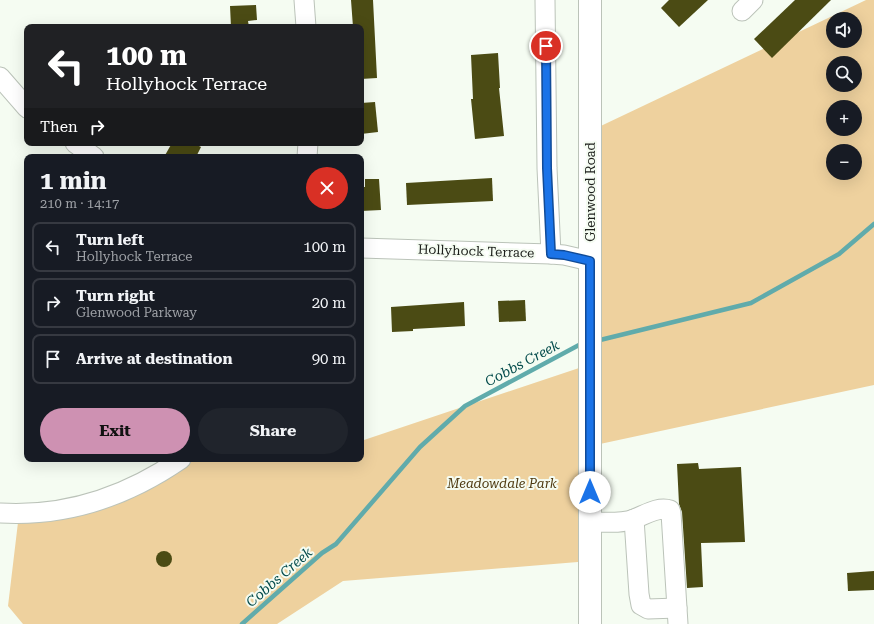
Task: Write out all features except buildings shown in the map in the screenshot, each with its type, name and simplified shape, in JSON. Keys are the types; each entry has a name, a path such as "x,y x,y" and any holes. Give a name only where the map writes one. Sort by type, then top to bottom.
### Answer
{"main road":[{"name":"Glenwood Road","path":"590,0 590,624"}],"street":[{"path":"304,0 306,24"},
{"path":"545,0 547,168 551,254"},
{"path":"0,77 24,105"},
{"path":"79,146 90,154"},
{"name":"Hollyhock Terrace","path":"364,248 551,254 564,255 590,261"},
{"path":"0,513 19,514 57,511 97,502 142,482 176,462"},
{"path":"590,522 623,521 634,519 665,508 670,510 672,513 677,616 648,609 641,605 634,519"}],"green space":[{"name":"Meadowdale Park","path":"866,0 874,0 874,385 586,447 590,561 343,581 277,624 23,624 8,606 19,514 57,511 174,462 364,462 364,440 585,366 586,133 826,19 826,48 862,48 862,12 841,12"}],"waterway":[{"name":"Cobbs Creek","path":"596,341 751,303 839,254 874,224"},
{"name":"Cobbs Creek","path":"242,624 322,553 336,544 420,447 465,406 579,345 585,344"}],"route":[{"path":"546,46 547,168 551,254 564,255 590,261 590,492"}]}
